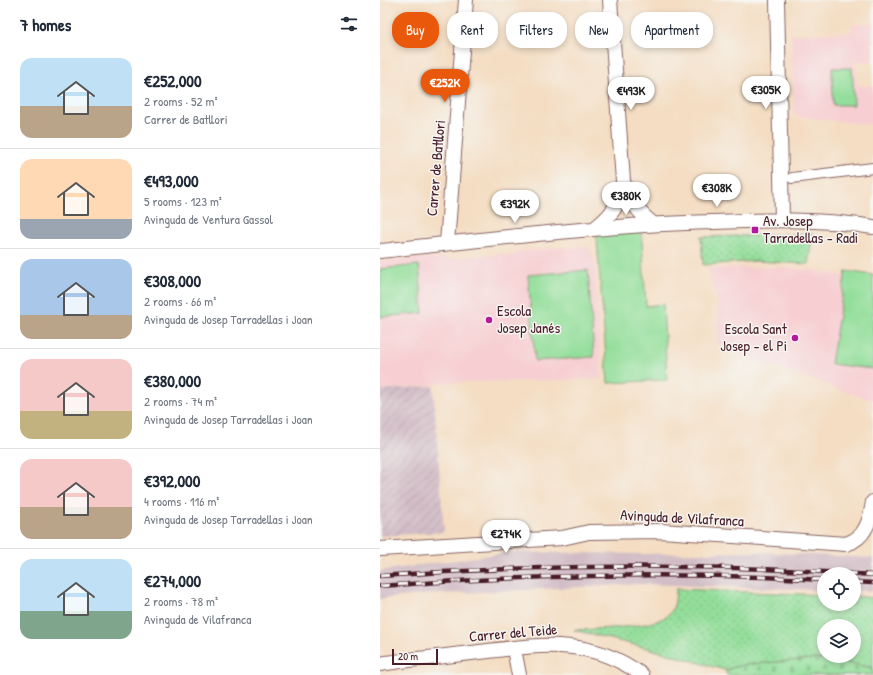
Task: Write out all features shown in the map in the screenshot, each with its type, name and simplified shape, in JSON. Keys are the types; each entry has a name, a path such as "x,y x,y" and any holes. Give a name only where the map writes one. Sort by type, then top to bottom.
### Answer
{"street":[{"name":"Carrer de Batllori","path":"447,244 466,0"},
{"path":"610,0 623,181 627,196 633,205 653,224"},
{"path":"777,0 782,219"},
{"path":"792,178 873,168"},
{"path":"594,229 610,216 615,208 623,181"},
{"path":"380,250 653,224 782,219 853,224 873,227"},
{"name":"Avinguda de Vilafranca","path":"380,549 562,538 589,532 630,531 661,531 846,544 854,542 861,536 868,526 873,502"},
{"name":"Carrer del Teide","path":"383,667 514,649 559,645 582,648 611,657 642,675"},
{"path":"514,649 519,675"}],"shaded area":[{"path":"873,23 873,61 855,62 857,86 873,86 873,125 794,116 791,35 852,32 852,25"},
{"name":"Escola Josep Janés","path":"588,246 594,260 602,379 434,383 434,385 380,390 380,261 422,257 451,259 505,253 505,256 516,255 516,252"},
{"name":"Escola Sant Josep - el Pi","path":"776,267 809,270 873,281 873,400 832,388 832,386 733,353 732,348 717,344 718,302 708,268"},
{"path":"433,386 444,532 380,536 380,390"},
{"path":"511,552 643,554 757,552 873,558 873,591 861,590 861,567 817,567 817,590 641,584 421,595 380,599 380,571"}],"green space":[{"path":"832,68 852,68 854,105 833,105"},
{"path":"641,224 646,306 663,304 667,380 608,383 596,227"},
{"path":"813,234 808,264 756,261 703,265 701,237"},
{"path":"419,265 423,313 380,317 380,269"},
{"path":"588,270 594,357 535,361 528,275"},
{"path":"846,271 873,275 873,369 831,364"},
{"path":"676,589 817,595 817,611 861,611 861,597 873,598 873,668 848,663 861,663 861,619 817,619 817,659 742,665 725,670 651,649 574,630 624,627 651,623 668,615 675,603"},
{"path":"817,659 817,663 848,663 873,668 873,675 727,675 725,670 742,665"}],"railway":[{"path":"380,576 503,569 626,566 750,568 873,575"},
{"path":"380,586 491,579 658,575 817,580"},
{"path":"861,582 873,583"}],"place":[{"name":"Av. Josep Tarradellas - Radi","path":"755,230"},
{"name":"Escola Josep Janés","path":"489,320"},
{"name":"Escola Sant Josep - el Pi","path":"795,338"}]}
